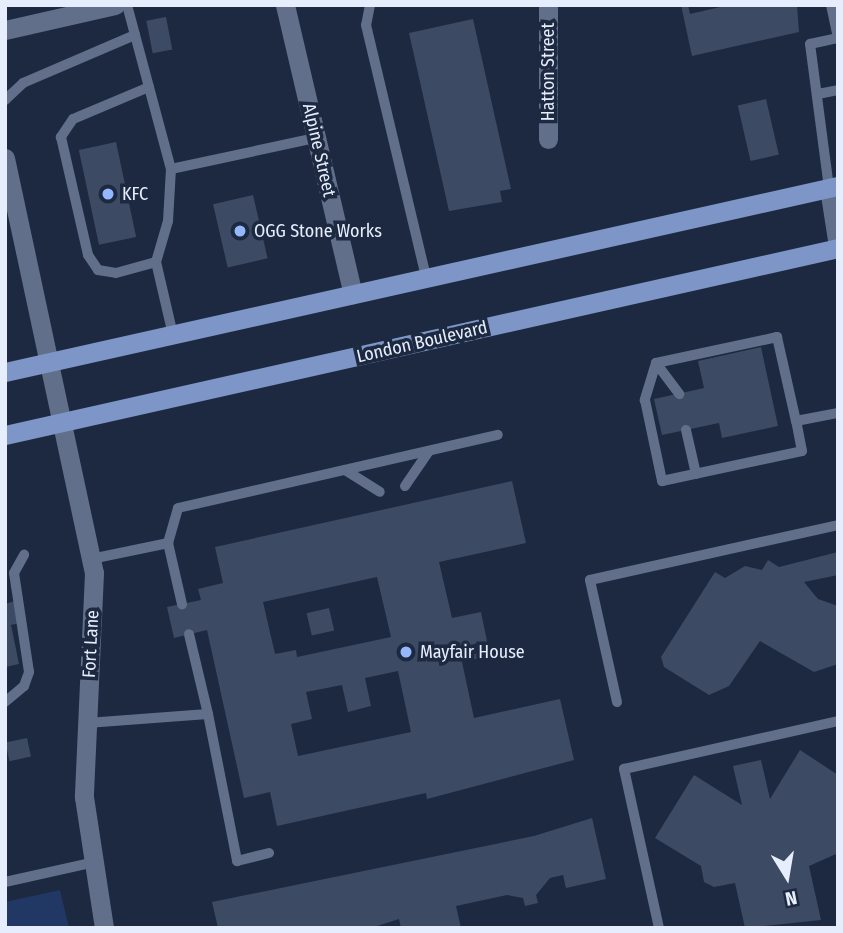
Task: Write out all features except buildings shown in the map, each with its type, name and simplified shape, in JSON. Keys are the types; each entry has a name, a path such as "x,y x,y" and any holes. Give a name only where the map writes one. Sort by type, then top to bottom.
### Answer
{"main road":[{"path":"5,372 833,187"},
{"name":"London Boulevard","path":"5,435 838,247"}],"street":[{"path":"5,30 115,5"},
{"name":"Alpine Street","path":"285,5 353,294"},
{"name":"Hatton Street","path":"548,5 548,139"},
{"name":"Fort Lane","path":"5,158 53,362 91,559 87,723 90,863 104,928"},
{"path":"833,187 838,247"}],"lane":[{"path":"127,5 171,169 168,221 156,262 173,335"},
{"path":"370,5 366,24 426,277"},
{"path":"831,5 838,38 810,44 833,187"},
{"path":"5,100 23,83 135,35"},
{"path":"149,86 73,120 61,137 79,226 98,270 116,273 156,262"},
{"path":"818,94 838,90"},
{"path":"171,169 316,138"},
{"path":"777,337 802,451 662,481 645,400 656,363 777,337"},
{"path":"656,363 678,394"},
{"path":"796,421 838,413"},
{"path":"686,430 695,474"},
{"path":"182,604 168,543 178,508 498,435"},
{"path":"405,486 429,451"},
{"path":"345,470 380,492"},
{"path":"617,702 590,580 838,525"},
{"path":"91,559 168,543"},
{"path":"5,702 24,686 29,672 14,573 24,555"},
{"path":"190,634 237,861 269,853"},
{"path":"87,723 208,714"},
{"path":"659,928 624,769 838,721"},
{"path":"5,882 90,863"}],"shaded area":[{"path":"60,890 69,928 5,928 5,902"}],"place":[{"name":"KFC","path":"108,194"},
{"name":"OGG Stone Works","path":"240,231"},
{"name":"Mayfair House","path":"406,652"}]}
